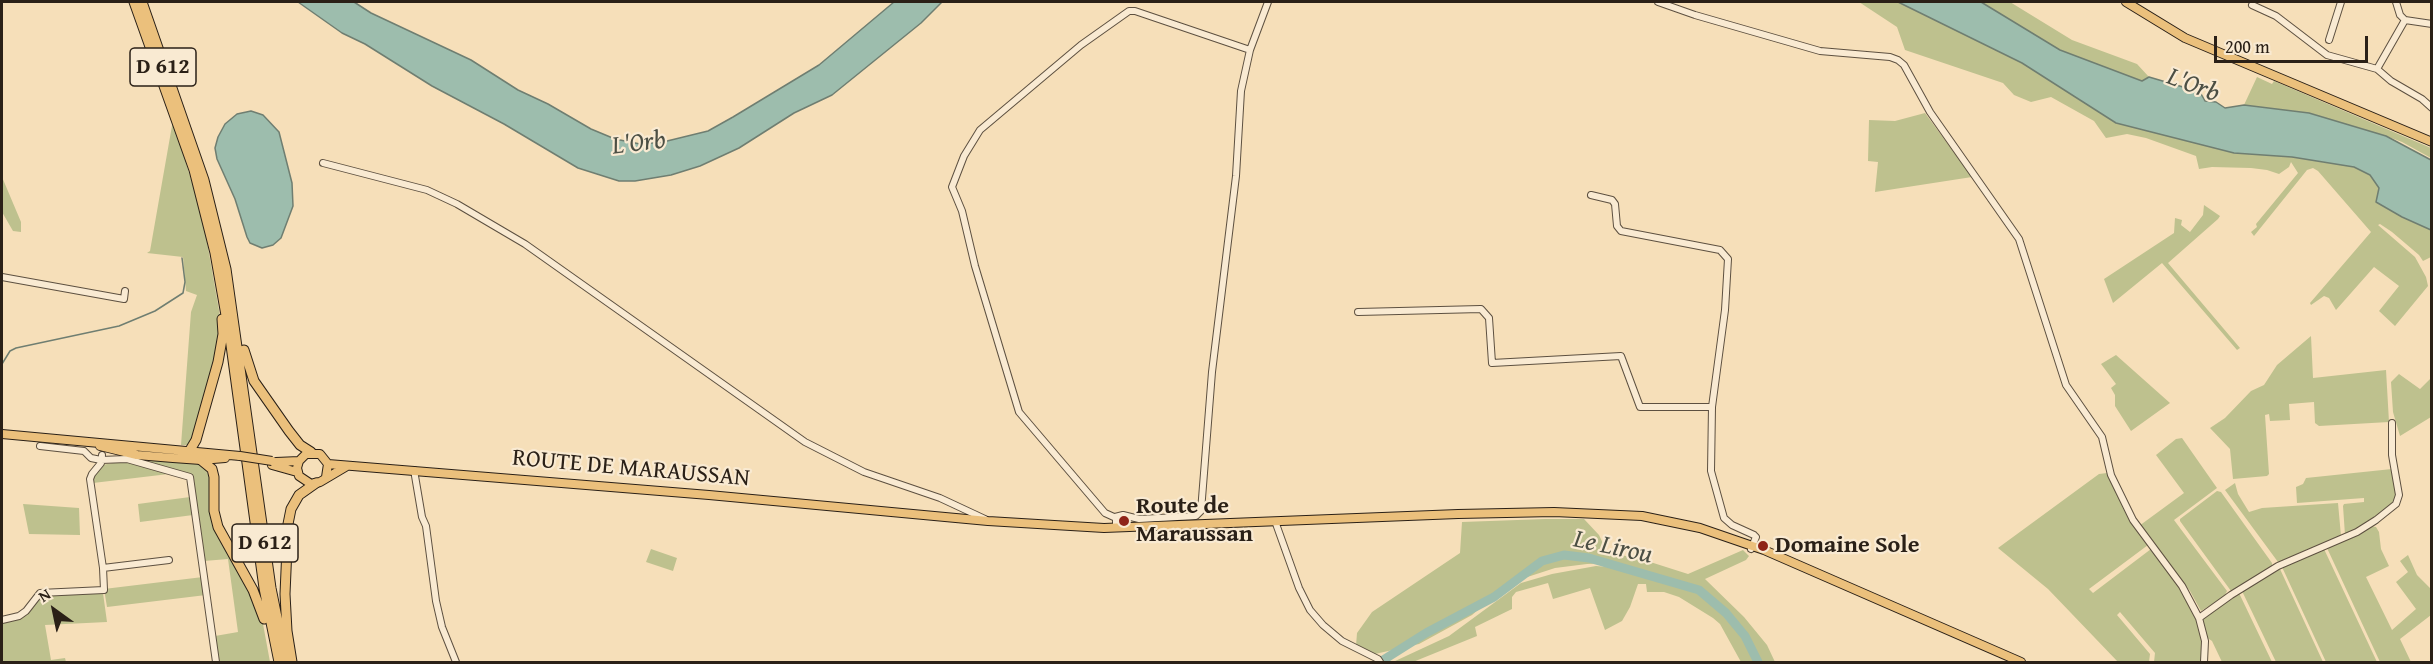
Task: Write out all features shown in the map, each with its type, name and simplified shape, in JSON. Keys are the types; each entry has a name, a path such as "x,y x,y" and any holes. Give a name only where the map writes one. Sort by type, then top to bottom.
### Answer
{"highway":[{"name":"D 612","path":"135,2 150,51 194,170 222,268 264,588 279,663"},
{"name":"D 612","path":"142,2 204,180 222,268 271,588 286,663"},
{"path":"190,450 196,440 222,340 216,278 222,268 232,279 244,348 254,381 300,445 311,453"},
{"path":"201,460 212,469 214,511 218,527 254,590 269,638 276,649"},
{"path":"292,663 285,594 288,524 294,502 306,488 316,483"}],"main road":[{"path":"2126,2 2185,38 2432,142"},
{"path":"2,434 190,450 272,463 297,472 307,483 316,483 346,466"},
{"path":"36,437 98,446 137,455 201,460 240,458"},
{"path":"272,463 299,461 311,453 320,454 328,464 326,477"},
{"path":"297,472 299,461"},
{"name":"ROUTE DE MARAUSSAN","path":"328,464 720,495 988,521 1116,528 1554,512 1631,516 1752,548 2021,663"},
{"name":"ROUTE DE MARAUSSAN","path":"1752,548 2014,663"}],"street":[{"path":"1250,50 1136,11 1129,11 1081,45 980,130 964,156 952,187 962,211 975,266 1018,412 1106,513 1115,517 1123,515 1139,519 1196,516 1201,511 1212,372 1236,176 1241,91 1250,50 1268,2"},
{"path":"1658,2 1820,51 1890,57 1904,65 1930,112 2019,239 2066,385 2102,437 2111,475 2133,520 2182,586 2199,618 2205,641 2204,663"},
{"path":"2329,40 2341,2"},
{"path":"2396,2 2400,15 2405,20 2432,24"},
{"path":"2252,5 2276,16 2327,55 2377,69 2432,108"},
{"path":"2377,69 2405,20"},
{"path":"323,163 419,187 457,204 525,244 806,442 864,472 940,498 988,521"},
{"path":"1591,195 1612,200 1615,204 1617,226 1622,231 1719,250 1726,254 1728,259 1725,310 1712,407 1711,471 1724,518 1732,525 1756,537 1752,548"},
{"path":"2,277 124,299 125,291"},
{"path":"1358,312 1481,309 1489,318 1492,363 1621,356 1640,407 1712,407"},
{"path":"2199,618 2278,566 2356,532 2396,504 2399,495 2392,455 2392,423"},
{"path":"40,446 84,451 91,458 127,459 190,477 214,635 216,663"},
{"path":"98,446 101,458"},
{"path":"2,620 20,616 40,593 104,590 104,568 90,480 107,448"},
{"path":"414,470 422,517 426,525 436,601 442,627 456,663"},
{"path":"1115,517 1116,528"},
{"path":"1275,521 1299,588 1310,610 1342,641 1379,661"},
{"path":"104,568 169,560"}],"green space":[{"path":"1859,2 1898,2 2022,63 2116,123 2234,153 2292,157 2354,167 2370,175 2379,188 2377,202 2402,217 2431,230 2431,257 2423,261 2392,232 2378,225 2415,257 2426,277 2428,286 2395,326 2379,311 2399,286 2374,267 2336,310 2329,298 2324,296 2311,305 2310,303 2371,232 2318,171 2313,168 2307,170 2254,236 2251,232 2257,227 2256,224 2298,173 2291,162 2289,167 2279,174 2251,168 2199,169 2196,156 2146,138 2127,134 2106,138 2094,121 2051,97 2031,102 2014,95 2003,83 1905,50 1897,27"},
{"path":"1981,2 2010,2 2072,40 2137,64 2149,77 2142,81 2060,50"},
{"path":"2257,77 2272,84 2274,81 2431,148 2431,158 2386,136 2309,113 2244,105"},
{"path":"1925,113 1972,177 1875,192 1878,162 1868,161 1869,120 1895,121"},
{"path":"173,120 203,219 220,316 220,336 191,445 181,445 191,312 197,295 186,291 183,257 147,253 150,251"},
{"path":"2,177 21,222 21,232 13,231 2,212"},
{"path":"2204,205 2220,216 2168,263 2240,348 2237,350 2162,263 2113,303 2104,279 2174,233 2175,218 2182,220 2181,225 2190,232 2203,215"},
{"path":"2311,336 2313,378 2386,370 2389,422 2319,426 2315,423 2314,402 2289,404 2290,420 2270,421 2269,414 2265,415 2269,474 2233,479 2230,449 2210,428 2225,418 2251,391 2264,385 2277,365"},
{"path":"2116,355 2170,403 2131,431 2115,406 2115,395 2111,388 2116,384 2101,364"},
{"path":"2399,374 2420,389 2432,377 2431,417 2400,436 2393,412 2391,382"},
{"path":"2182,438 2217,488 2174,520 2227,591 2224,597 2201,611 2190,591 2139,526 2184,493 2156,455 2176,439"},
{"path":"124,455 199,463 206,470 210,479 215,530 254,596 261,613 270,662 217,662 215,636 238,632 228,559 204,561 194,480 190,475"},
{"path":"124,461 177,473 93,483 93,477 102,465"},
{"path":"2392,469 2397,501 2372,521 2345,535 2344,504 2364,502 2364,498 2297,503 2296,487 2303,484 2306,478"},
{"path":"2107,473 2124,510 2148,545 2089,589 2093,593 2151,549 2171,573 2195,615 2203,643 2202,662 2154,662 2155,653 2120,612 2117,615 2150,654 2149,662 2118,662 2048,589 1998,548 2099,474"},
{"path":"2235,483 2238,494 2249,512 2262,508 2338,503 2341,536 2278,562 2225,490"},
{"path":"2217,491 2221,492 2272,563 2272,566 2231,591 2180,521"},
{"path":"190,497 193,515 140,522 138,504"},
{"path":"23,504 79,508 80,535 29,534"},
{"path":"1584,519 1599,535 1607,552 1644,560 1688,574 1743,550 1749,556 1746,560 1705,579 1744,617 1767,645 1775,662 1741,662 1720,624 1713,618 1679,597 1664,592 1647,592 1646,584 1638,584 1622,621 1605,630 1590,588 1553,599 1548,583 1516,592 1512,597 1512,609 1475,627 1477,636 1413,662 1393,662 1449,636 1521,583 1552,574 1596,566 1608,567 1696,588 1696,586 1613,563 1555,568 1509,583 1472,615 1419,644 1375,654 1356,646 1357,633 1372,612 1460,553 1462,522"},
{"path":"2371,526 2376,527 2379,532 2381,549 2389,566 2366,577 2392,630 2416,609 2396,582 2408,572 2400,561 2408,555 2417,575 2432,590 2431,615 2400,639 2411,662 2380,662 2327,548"},
{"path":"651,549 677,558 673,571 646,562"},
{"path":"2324,549 2377,662 2326,662 2282,567"},
{"path":"2280,569 2323,662 2276,662 2242,591"},
{"path":"203,577 206,595 107,607 104,589"},
{"path":"103,593 107,622 45,625 51,660 65,658 66,662 2,662 2,622 25,616 40,594"},
{"path":"2239,593 2272,662 2222,662 2212,641 2206,637 2202,620"}],"water":[{"name":"L'Orb","path":"298,2 354,2 371,13 471,60 518,90 591,129 615,139 640,144 663,142 708,131 819,65 894,2 942,2 921,23 832,95 794,113 739,148 700,166 671,175 635,181 619,181 578,168 504,124 432,86 365,44 342,33"},
{"path":"1898,2 1981,2 2060,50 2142,81 2149,77 2200,92 2205,101 2216,102 2225,108 2244,105 2309,113 2386,136 2431,160 2431,230 2376,202 2379,188 2370,175 2354,167 2292,157 2234,153 2116,123 2022,63"},
{"path":"251,111 263,115 279,132 292,183 293,206 281,238 273,245 262,248 250,243 247,237 235,199 217,159 215,148 225,124 237,114"}],"waterway":[{"path":"2,364 10,351 16,348 119,326 155,311 183,293 185,282 182,258"},
{"name":"Le Lirou","path":"1380,662 1426,633 1494,597 1542,561 1564,555 1589,558 1699,590 1726,613 1745,636 1758,662"}],"place":[{"name":"Route de Maraussan","path":"1124,521"},
{"name":"Domaine Sole","path":"1763,546"}]}
